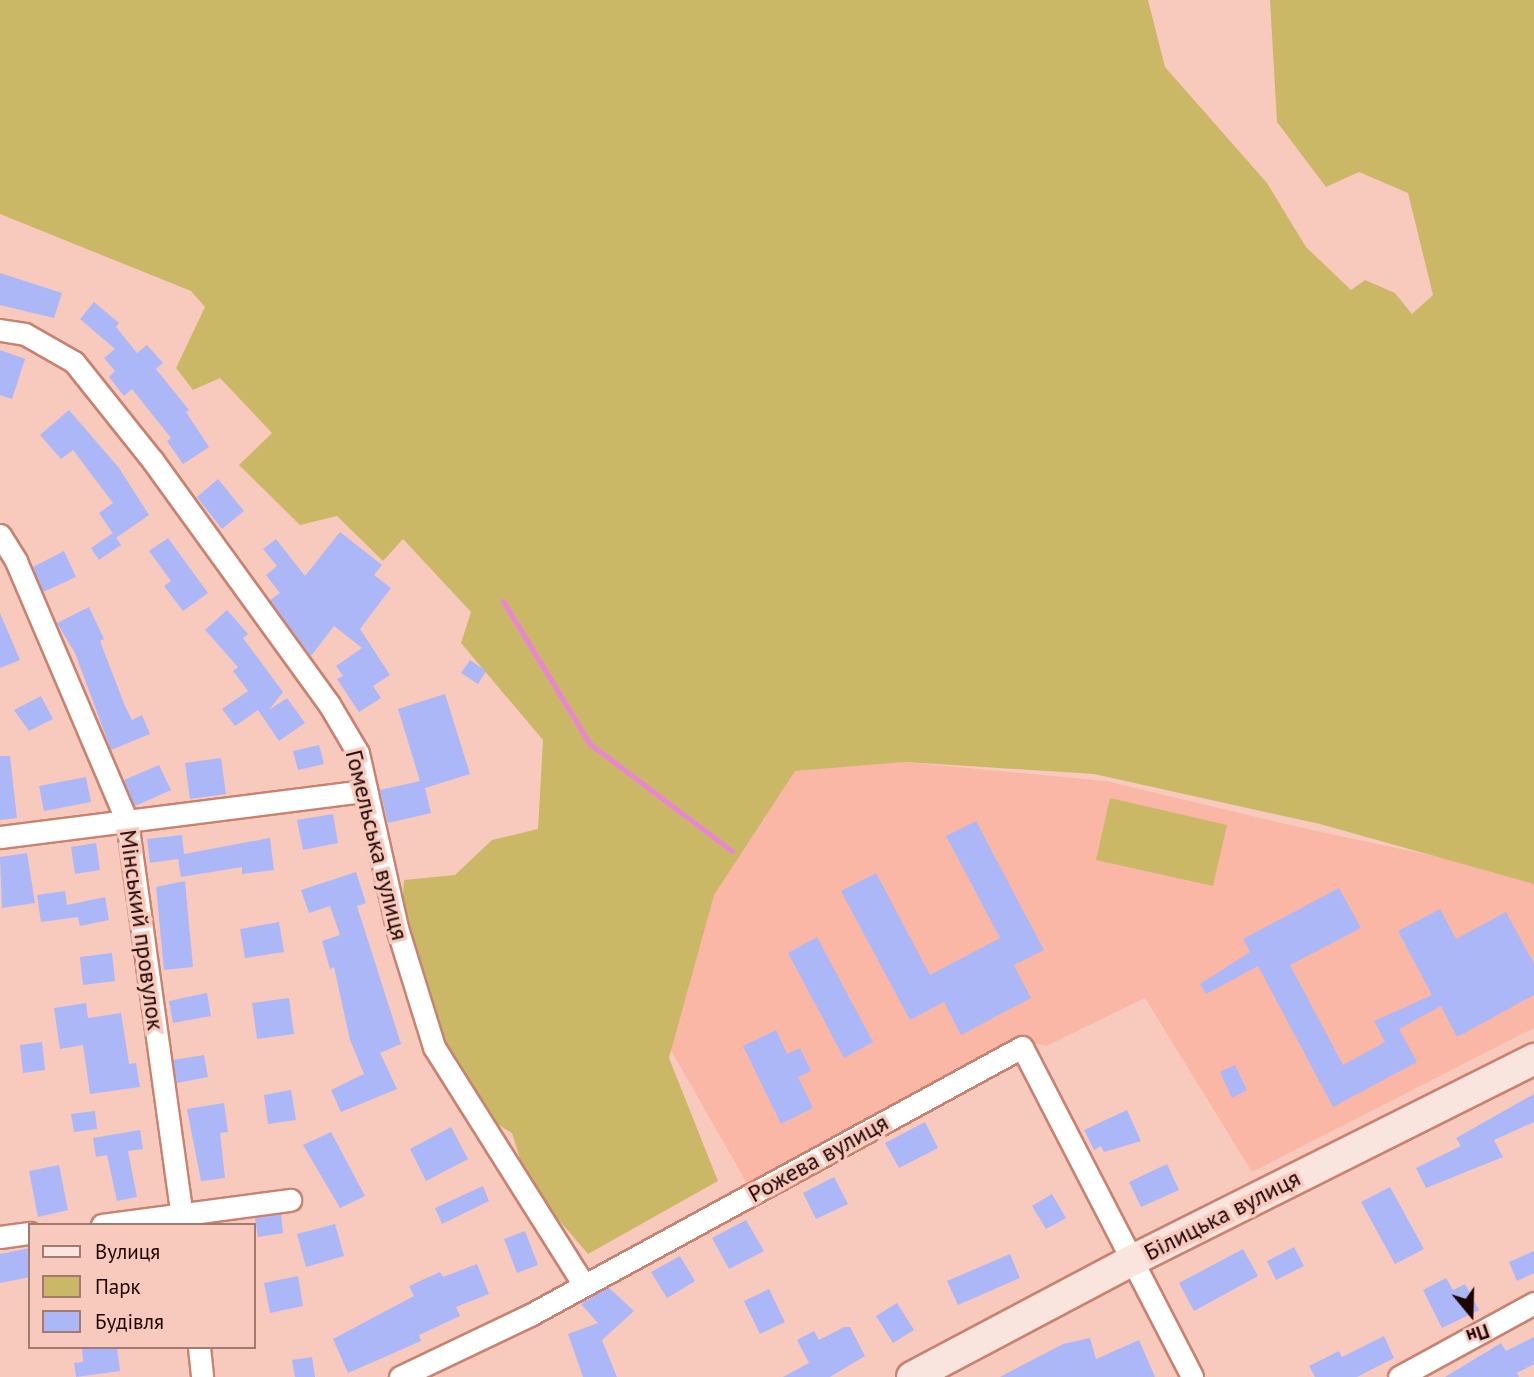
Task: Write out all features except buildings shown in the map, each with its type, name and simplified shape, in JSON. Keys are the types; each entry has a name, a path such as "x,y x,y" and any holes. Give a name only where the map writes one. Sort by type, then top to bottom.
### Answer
{"main road":[{"name":"Білицька вулиця","path":"924,1374 1133,1259 1534,1059"}],"street":[{"name":"Гомельська вулиця","path":"0,330 25,334 75,362 153,461 329,704 358,753 413,990 434,1047 584,1285"},
{"name":"Мінський провулок","path":"0,535 16,561 127,821 182,1220"},
{"path":"0,837 366,791"},
{"name":"Рожева вулиця","path":"400,1377 584,1285 1022,1047 1133,1259"},
{"path":"134,1223 182,1220 290,1200"},
{"path":"0,1237 28,1233"},
{"path":"1133,1259 1192,1377"},
{"path":"1404,1376 1534,1303"},
{"path":"199,1349 202,1377"}],"shaded area":[{"path":"904,762 1106,781 1311,830 1534,877 1534,1028 1252,1172 1145,998 1046,1046 1025,1041 749,1187 655,1022 717,869 795,771"}],"green space":[{"path":"0,0 1148,0 1165,67 1267,183 1306,247 1351,290 1365,280 1395,293 1412,314 1433,295 1408,193 1359,172 1326,187 1277,122 1270,0 1534,0 1534,884 1320,824 1094,774 905,762 795,771 714,895 669,1058 718,1181 588,1254 528,1184 512,1133 479,1113 439,1044 401,920 404,880 455,875 492,840 538,829 543,740 461,643 471,612 403,539 383,561 337,516 300,525 239,465 272,433 220,378 193,390 176,368 205,307 191,291 0,214"},
{"path":"1110,798 1227,825 1213,886 1096,860"}],"waterway":[{"path":"503,601 590,744 732,851"}]}
